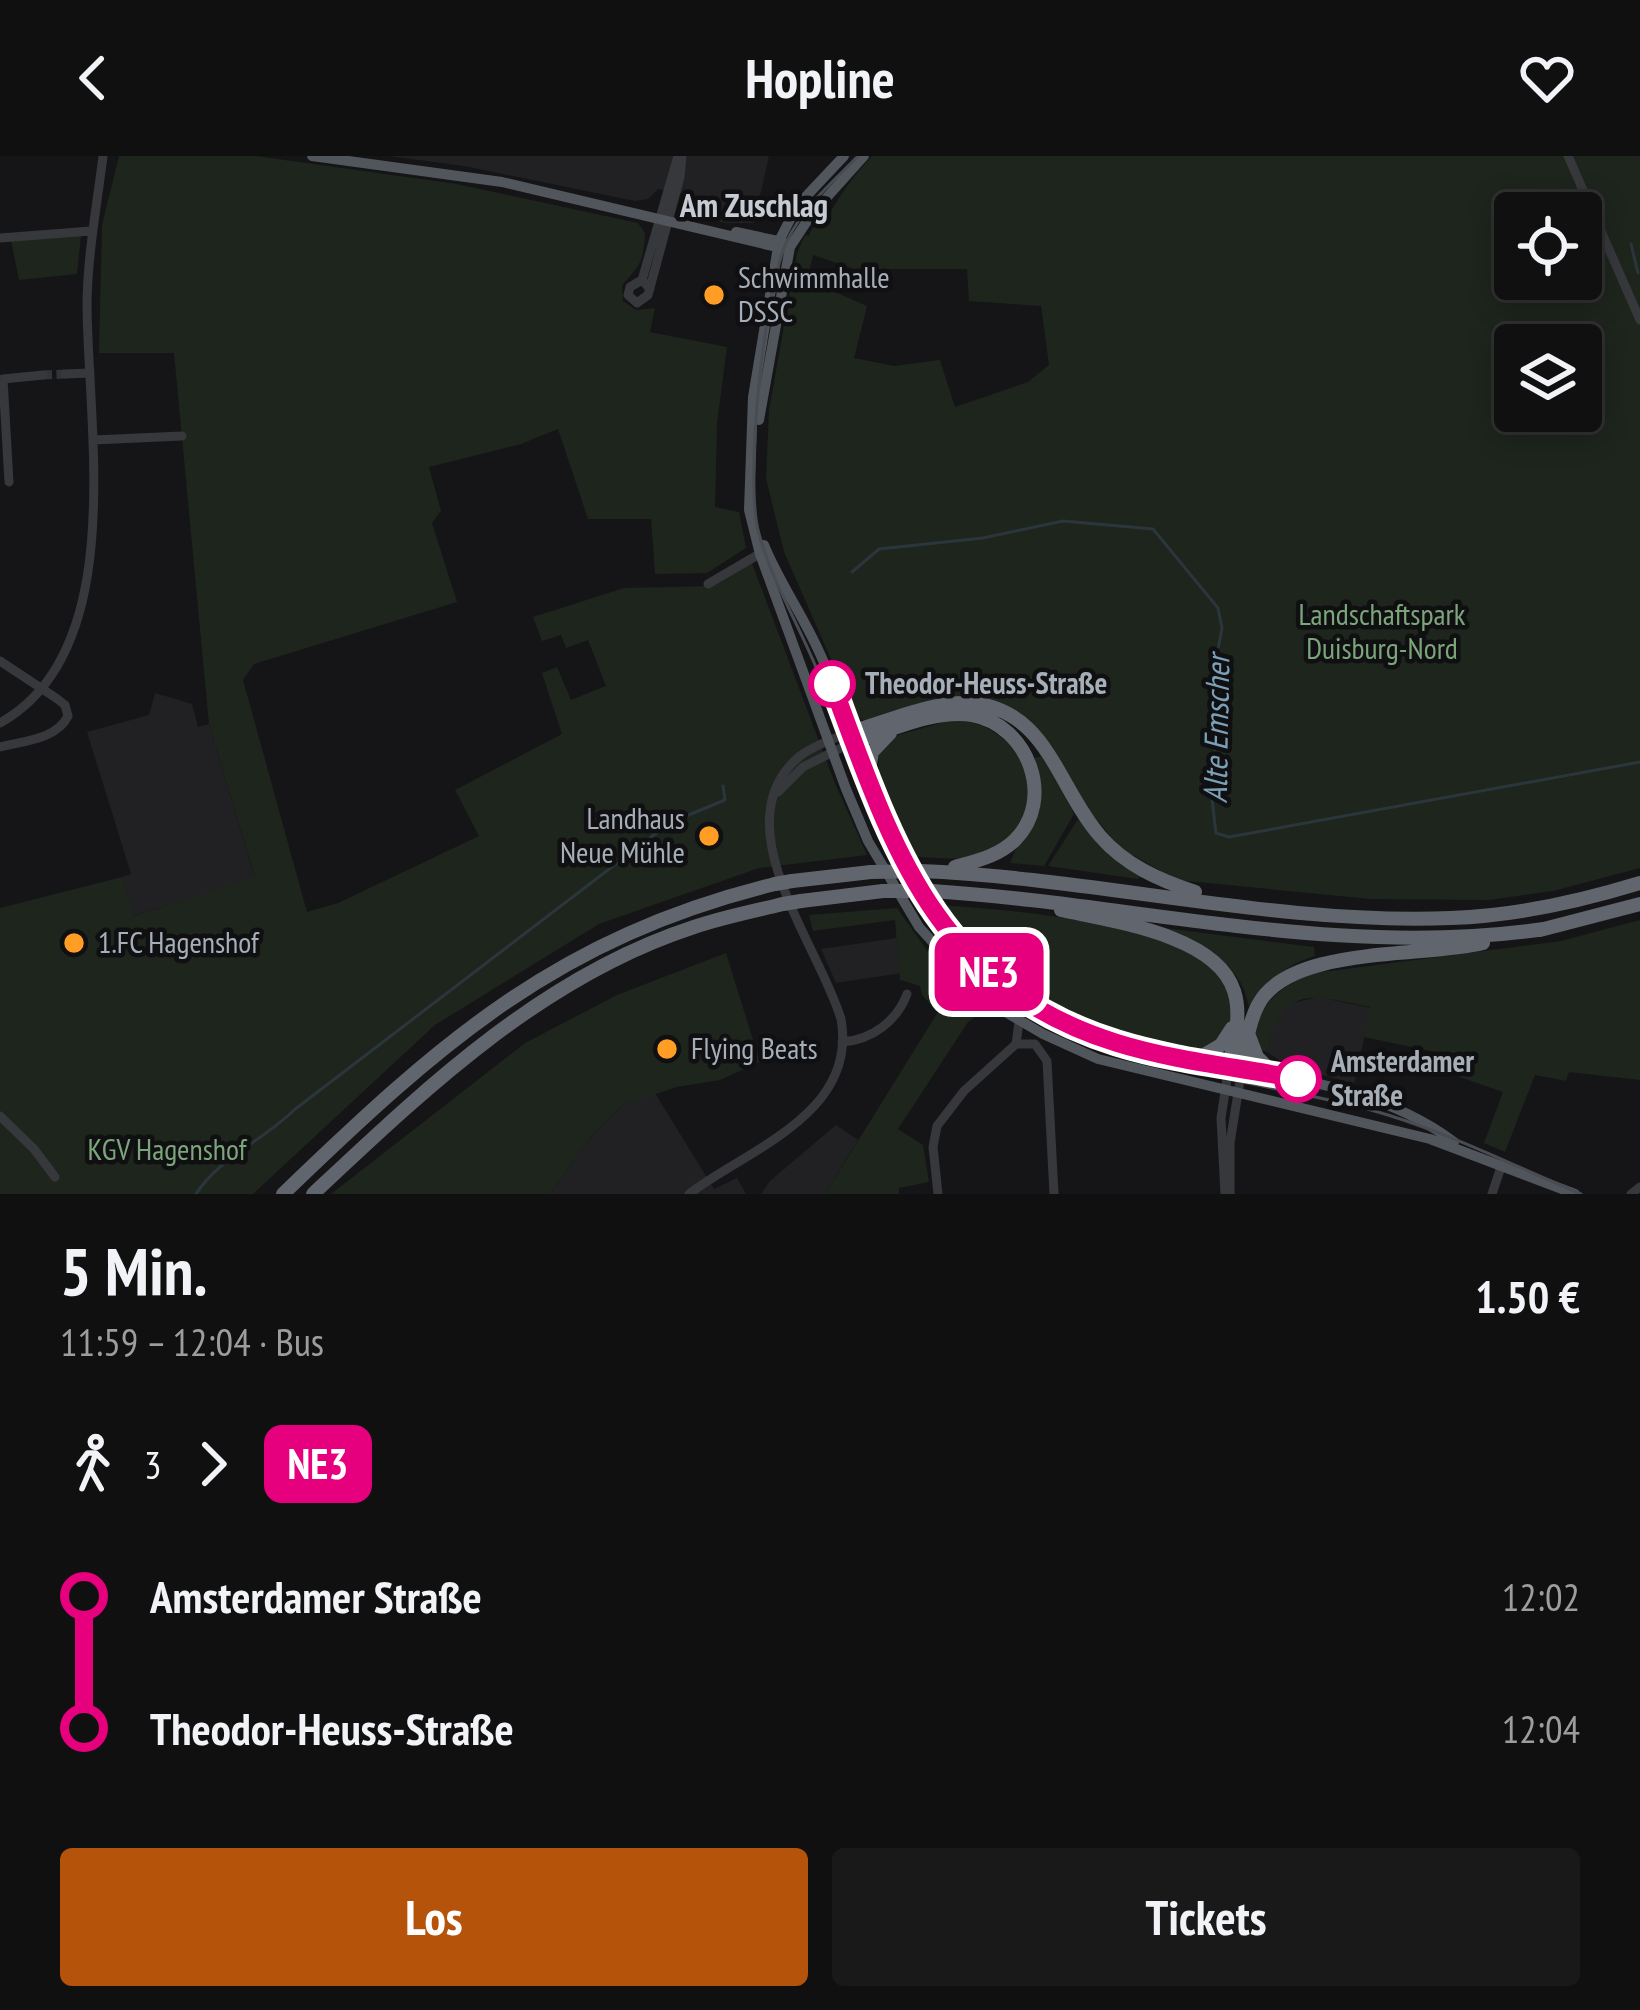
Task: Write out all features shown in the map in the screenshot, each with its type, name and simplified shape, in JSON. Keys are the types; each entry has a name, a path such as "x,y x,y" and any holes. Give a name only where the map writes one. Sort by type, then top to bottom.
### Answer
{"highway":[{"path":"852,737 943,705 967,703 1003,712 1023,723 1049,750 1090,825 1115,852 1143,871 1228,904"},
{"path":"852,737 971,715 988,720 1017,741 1034,773 1033,806 1015,840 983,859 939,871"},
{"path":"867,782 872,752 894,730"},
{"path":"284,1194 446,1045 550,972 657,919 775,884 871,872 939,871 1054,880 1330,915 1454,918 1531,910 1640,883"},
{"path":"313,1194 458,1062 560,989 693,927 783,904 883,891 932,891 1349,938 1437,939 1544,929"},
{"path":"1042,902 1142,928 1198,950 1225,972 1235,994 1236,1067"},
{"path":"1236,1067 1259,1002 1292,974 1349,960 1462,949 1640,904"},
{"path":"1194,1060 1221,1045 1237,1018"},
{"path":"1248,1033 1257,1057 1276,1075"}],"main road":[{"path":"312,156 502,182 782,245"},
{"path":"751,238 787,219 844,156"},
{"path":"865,156 782,245 772,273 749,450 749,510 830,746 868,841 919,927 981,996 1066,1046 1118,1066 1340,1114 1461,1148 1575,1194"},
{"path":"787,219 756,451 756,509 763,552 824,662 890,838 933,914 955,941 1009,988 1066,1024 1120,1044 1276,1075 1385,1106 1437,1130 1461,1148"},
{"path":"751,238 772,273"}],"street":[{"path":"0,723 43,690 64,656 80,604 92,518 87,307 91,231 105,156"},
{"path":"646,285 680,156"},
{"path":"1568,156 1640,320"},
{"path":"0,238 91,231"},
{"path":"65,374 90,373"},
{"path":"9,482 3,379 43,375"},
{"path":"93,440 182,436"},
{"path":"708,584 763,552"},
{"path":"0,661 64,705 67,722 52,733 0,747"},
{"path":"689,1194 781,1136 807,1114 837,1071 842,1042 832,993 770,849 768,826 777,784 800,756 852,737"},
{"path":"842,1042 877,1032 907,994"},
{"path":"938,1194 933,1147 937,1126 964,1090 1016,1044 1019,1022"},
{"path":"1016,1044 1035,1044 1047,1061 1054,1194"},
{"path":"1047,1061 1066,1046"},
{"path":"1227,1194 1220,1151 1236,1067"},
{"path":"0,1116 55,1177"},
{"path":"1492,1194 1502,1164"},
{"path":"1630,1194 1640,1187"}],"shaded area":[{"path":"388,156 769,156 754,223 725,223 692,215 684,209 683,194 658,189 648,199 635,201 464,166"},
{"path":"155,693 192,704 198,727 209,724 255,878 133,916 122,877 131,874 87,732 149,715"},
{"path":"897,938 902,973 836,983 821,949"},
{"path":"1319,997 1371,1008 1354,1084 1287,1065 1267,1052 1275,1019 1291,1003"},
{"path":"655,1093 714,1189 737,1178 746,1194 550,1194 590,1138 623,1105"},
{"path":"836,1125 858,1140 825,1194 761,1194 770,1181"}],"green space":[{"name":"KGV Hagenshof","path":"119,156 256,156 457,184 638,223 645,233 644,250 637,268 622,285 623,301 636,310 655,308 650,332 727,347 717,423 715,507 739,512 746,548 707,573 655,574 651,519 588,519 558,429 521,444 429,467 441,511 432,523 457,602 254,664 243,680 307,912 338,903 479,836 455,790 562,734 542,673 557,667 571,700 606,686 588,640 566,648 561,635 542,641 533,617 624,588 714,586 752,563 867,855 759,868 599,924 435,1025 253,1194 0,1194 0,908 122,877 134,916 255,877 209,724 174,353 99,353 102,225"},
{"name":"Landschaftspark Duisburg-Nord","path":"872,156 1640,156 1640,868 1553,891 1489,900 1370,899 1177,880 1120,848 1079,798 1053,747 1025,718 1004,707 866,722 856,716 784,552 766,478 769,410 797,253 805,235 809,236","holes":["813,255 869,274 879,269 967,269 969,301 1041,306 1049,365 1028,382 955,407 940,360 894,366 854,358 867,306 808,276"]},
{"path":"81,235 77,274 19,280 11,240"},
{"path":"951,720 980,725 1003,739 1019,758 1027,780 1027,804 1019,826 1002,844 975,856 909,856 880,792 878,753 895,736"},
{"path":"1045,755 1074,814 1044,866 1010,863 1040,788 1034,758"},
{"path":"1078,819 1140,876 1138,879 1048,866"},
{"path":"938,905 1064,918 1167,943 1206,963 1229,989 1228,1027 1210,1049 1190,1055 1092,1025 1009,975"},
{"path":"897,908 945,976 982,1012 968,1022 898,1129 923,1145 929,1182 899,1188 899,1194 825,1194 938,1012 920,986 900,980 895,920 813,931 809,915"},
{"path":"1640,920 1640,1080 1569,1072 1566,1081 1535,1075 1505,1152 1484,1143 1503,1092 1448,1073 1454,1056 1364,1037 1370,1007 1302,999 1282,1014 1267,1052 1256,1049 1258,1023 1268,1003 1307,974 1561,941"},
{"path":"1157,927 1314,947 1315,956 1278,975 1253,1008 1227,965 1202,947"},
{"path":"726,953 760,1062 720,1080 677,1087 623,1105 590,1138 550,1194 331,1194 525,1043 617,995"}],"waterway":[{"path":"1631,244 1638,273"},
{"name":"Alte Emscher","path":"852,572 879,549 983,538 1063,521 1153,529 1218,608 1222,628 1214,671 1219,688 1211,791 1216,833 1229,837 1640,762"},
{"name":"Alte Emscher","path":"196,1194 229,1160 655,834 725,800 723,786"}],"tunnel":[{"path":"43,375 65,374"}],"tram line":[{"path":"858,156 802,216 779,263 759,385 755,509 765,554 819,673 857,781 895,866 919,905 978,975 1054,1026 1141,1058 1398,1118 1581,1194"}],"bus line":[{"name":"NE3","path":"832,684 890,838 933,914 980,964 1036,1008 1092,1035 1156,1054 1298,1079"}],"place":[{"name":"Schwimmhalle DSSC","path":"714,295"},
{"name":"Theodor-Heuss-Straße","path":"832,684"},
{"name":"Landhaus Neue Mühle","path":"709,836"},
{"name":"1.FC Hagenshof","path":"74,943"},
{"name":"Flying Beats","path":"667,1049"},
{"name":"Amsterdamer Straße","path":"1298,1079"}],"district":[{"name":"Am Zuschlag","path":"754,205"}]}
